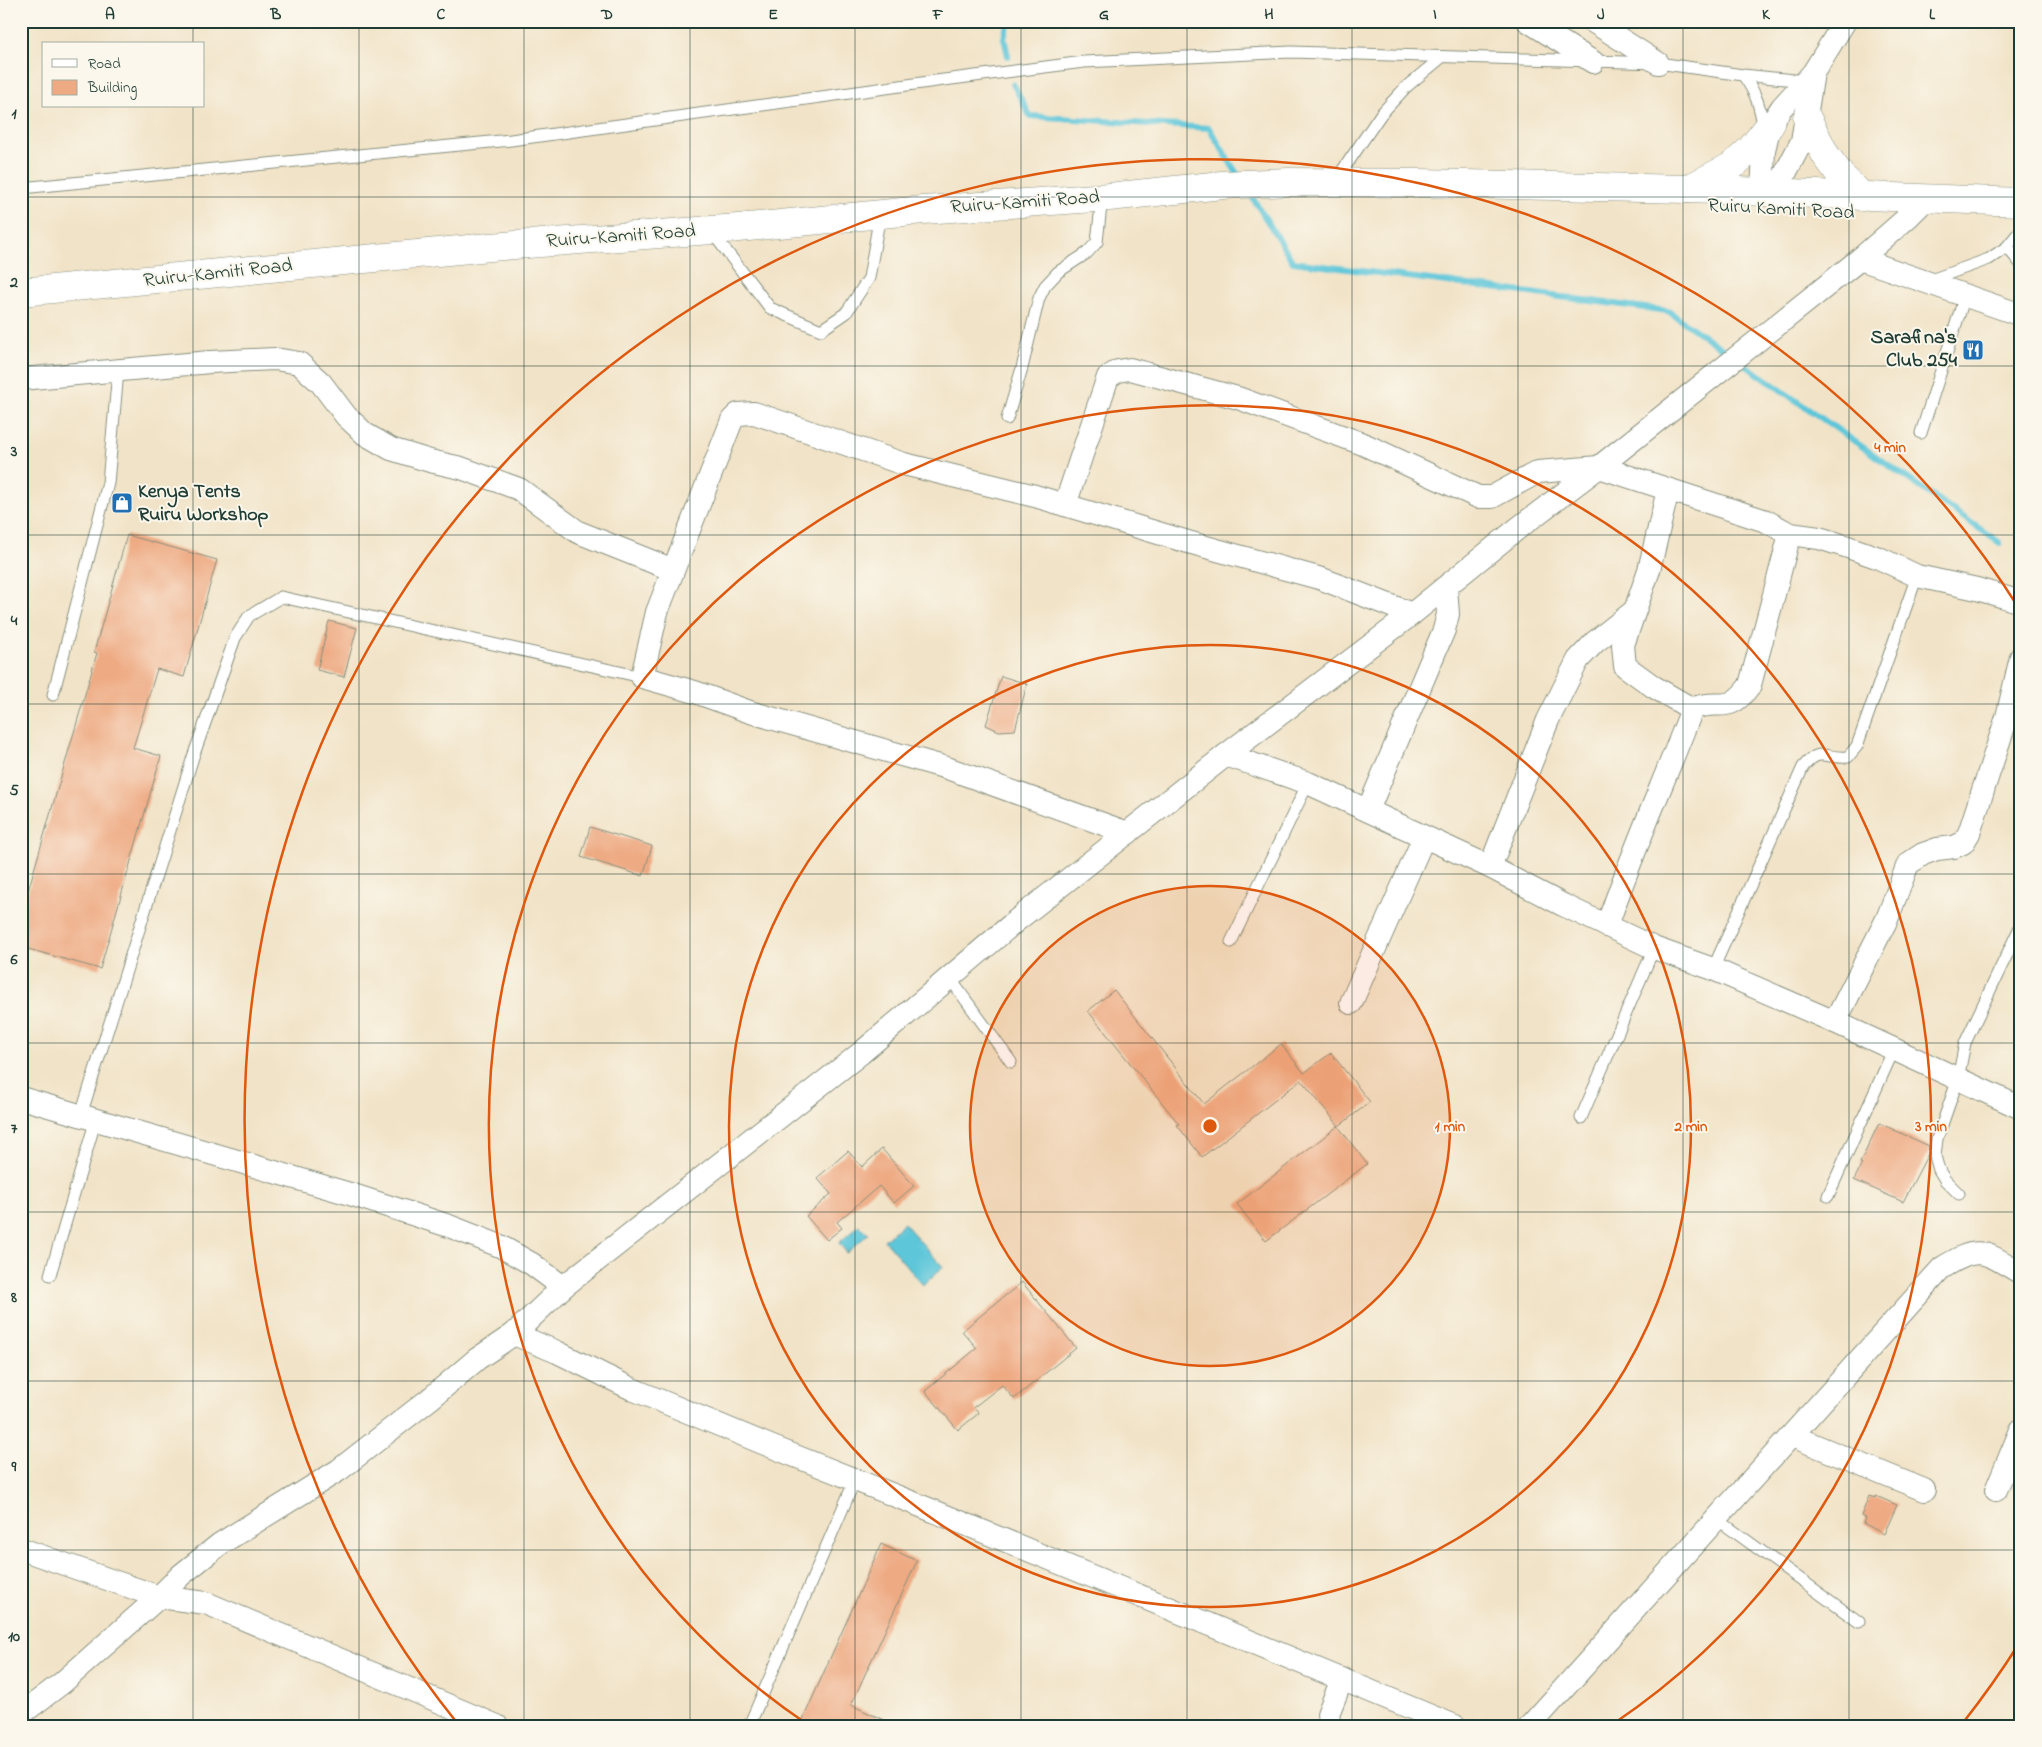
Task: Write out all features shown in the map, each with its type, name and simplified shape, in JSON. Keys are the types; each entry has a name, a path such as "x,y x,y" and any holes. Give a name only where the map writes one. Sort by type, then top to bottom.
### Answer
{"main road":[{"path":"1807,118 1825,154 1841,176 1863,197"},
{"path":"1687,189 1732,166 1751,149 1768,129"},
{"name":"Ruiru Kamiti Road","path":"1289,182 1334,181 1687,189 1863,197 1916,208 2021,222"},
{"name":"Ruiru-Kamiti Road","path":"21,292 490,247 1102,197 1222,185 1289,182"},
{"name":"Ruiru Kamiti Road","path":"1542,187 1699,205 1916,208 2021,202"}],"street":[{"path":"1528,21 1593,62"},
{"path":"1592,21 1658,63"},
{"path":"1768,193 1764,150 1768,129 1782,107 1809,77 1845,21"},
{"path":"1768,193 1802,141 1807,118 1809,77"},
{"path":"21,1714 62,1683 159,1597 180,1575 220,1544 339,1470 431,1398 477,1359 514,1334 563,1287 860,1053 1017,920 1226,755 1412,614 1517,529 1599,467 1860,259 1916,208"},
{"path":"1860,259 2021,315"},
{"path":"21,380 210,362 276,359 299,363 321,383 346,416 365,434 384,445 430,461 461,468 519,489 578,532 673,570"},
{"path":"1065,505 1108,376 1118,371 1130,369 1256,405 1363,444 1478,497 1492,497 1538,472 1599,467 1766,521 1790,534 1819,538 1845,546 1879,558 1916,576 1977,589 2021,602"},
{"path":"1128,833 947,768 750,712 695,692 642,677 657,612 726,432 732,420 738,414 754,413 904,464 1065,505 1322,579 1412,614"},
{"path":"1668,490 1649,570 1623,645 1625,666 1654,687 1692,709"},
{"path":"1607,926 1624,874 1692,709 1702,705 1725,706 1740,699 1750,685 1790,534"},
{"path":"1368,810 1444,630 1448,614 1446,587"},
{"path":"1490,867 1548,720 1578,660 1595,642 1633,612"},
{"path":"1835,1022 1887,919 1908,864 1922,854 1954,848 1963,843 1969,833 2007,717 2021,657"},
{"path":"1226,755 1308,783 1490,867 1562,905 1654,948 1713,969 1835,1022 1958,1079 2020,1104"},
{"path":"1351,1003 1424,836"},
{"path":"21,1098 350,1194 472,1234 500,1246 532,1264 563,1287"},
{"path":"1530,1726 1942,1268 1962,1256 1981,1252 2021,1273"},
{"path":"514,1334 557,1352 632,1388 1455,1726"},
{"path":"1996,1490 2021,1430"},
{"path":"1792,1436 1924,1490"},
{"path":"21,1549 159,1597 206,1603 497,1726"},
{"path":"1330,1726 1328,1714 1342,1680"}],"lane":[{"path":"21,188 511,140 1084,62 1291,52 1658,63 1743,75 1809,77"},
{"path":"1334,181 1381,114 1406,87 1442,57"},
{"path":"1743,75 1754,89 1768,129"},
{"path":"1007,419 1039,298 1045,286 1058,272 1088,253 1096,242 1102,197"},
{"path":"710,230 770,308 821,330 846,313 868,278 880,214"},
{"path":"1925,282 1989,259 2007,247 2021,230"},
{"path":"2007,247 2021,264"},
{"path":"1921,433 1965,296"},
{"path":"52,695 108,483 118,371"},
{"path":"1713,969 1802,767 1811,757 1816,755 1822,754 1835,758 1848,757 1857,746 1916,576"},
{"path":"50,1275 88,1117 193,757 235,638 249,616 281,597 642,677"},
{"path":"1231,942 1308,783"},
{"path":"1959,1194 1945,1180 1939,1170 1935,1156 1937,1139 1958,1079 1965,1044 2021,925"},
{"path":"1581,1118 1654,948"},
{"path":"949,977 1011,1062"},
{"path":"1828,1196 1894,1049"},
{"path":"749,1726 855,1480"},
{"path":"1717,1519 1859,1622"}],"water":[{"path":"904,1223 943,1267 923,1285 884,1240"},
{"path":"859,1225 868,1234 847,1253 839,1243"}],"building":[{"path":"127,535 217,560 184,677 157,669 133,748 161,756 100,969 21,947 21,915 97,653 94,652"},
{"path":"329,621 357,628 344,677 317,670"},
{"path":"1001,676 1027,684 1015,730 999,731 986,725"},
{"path":"590,827 652,846 643,876 581,857"},
{"path":"1114,990 1204,1104 1281,1044 1304,1073 1331,1053 1370,1102 1339,1126 1301,1080 1202,1157 1177,1125 1179,1124 1088,1011"},
{"path":"1879,1123 1929,1146 1928,1154 1903,1202 1854,1180"},
{"path":"1338,1126 1367,1164 1266,1241 1237,1204"},
{"path":"882,1149 914,1186 894,1203 879,1186 837,1222 842,1228 827,1240 806,1216 831,1194 817,1178 848,1151 862,1167"},
{"path":"1022,1282 1076,1348 1014,1399 1002,1385 974,1407 979,1413 958,1430 925,1391 977,1348 962,1331"},
{"path":"1869,1496 1875,1498 1876,1496 1897,1505 1884,1534 1863,1523 1865,1518 1861,1516"},
{"path":"881,1544 917,1561 851,1705 897,1726 800,1726"}],"waterway":[{"path":"1008,21 1004,38 1008,56"},
{"path":"1013,84 1030,116 1209,128 1239,177"},
{"path":"1249,192 1293,262 1668,311 2000,543"}],"place":[{"name":"Sarafina's Club 254","path":"1973,350"},
{"name":"Kenya Tents Ruiru Workshop","path":"122,503"}]}
